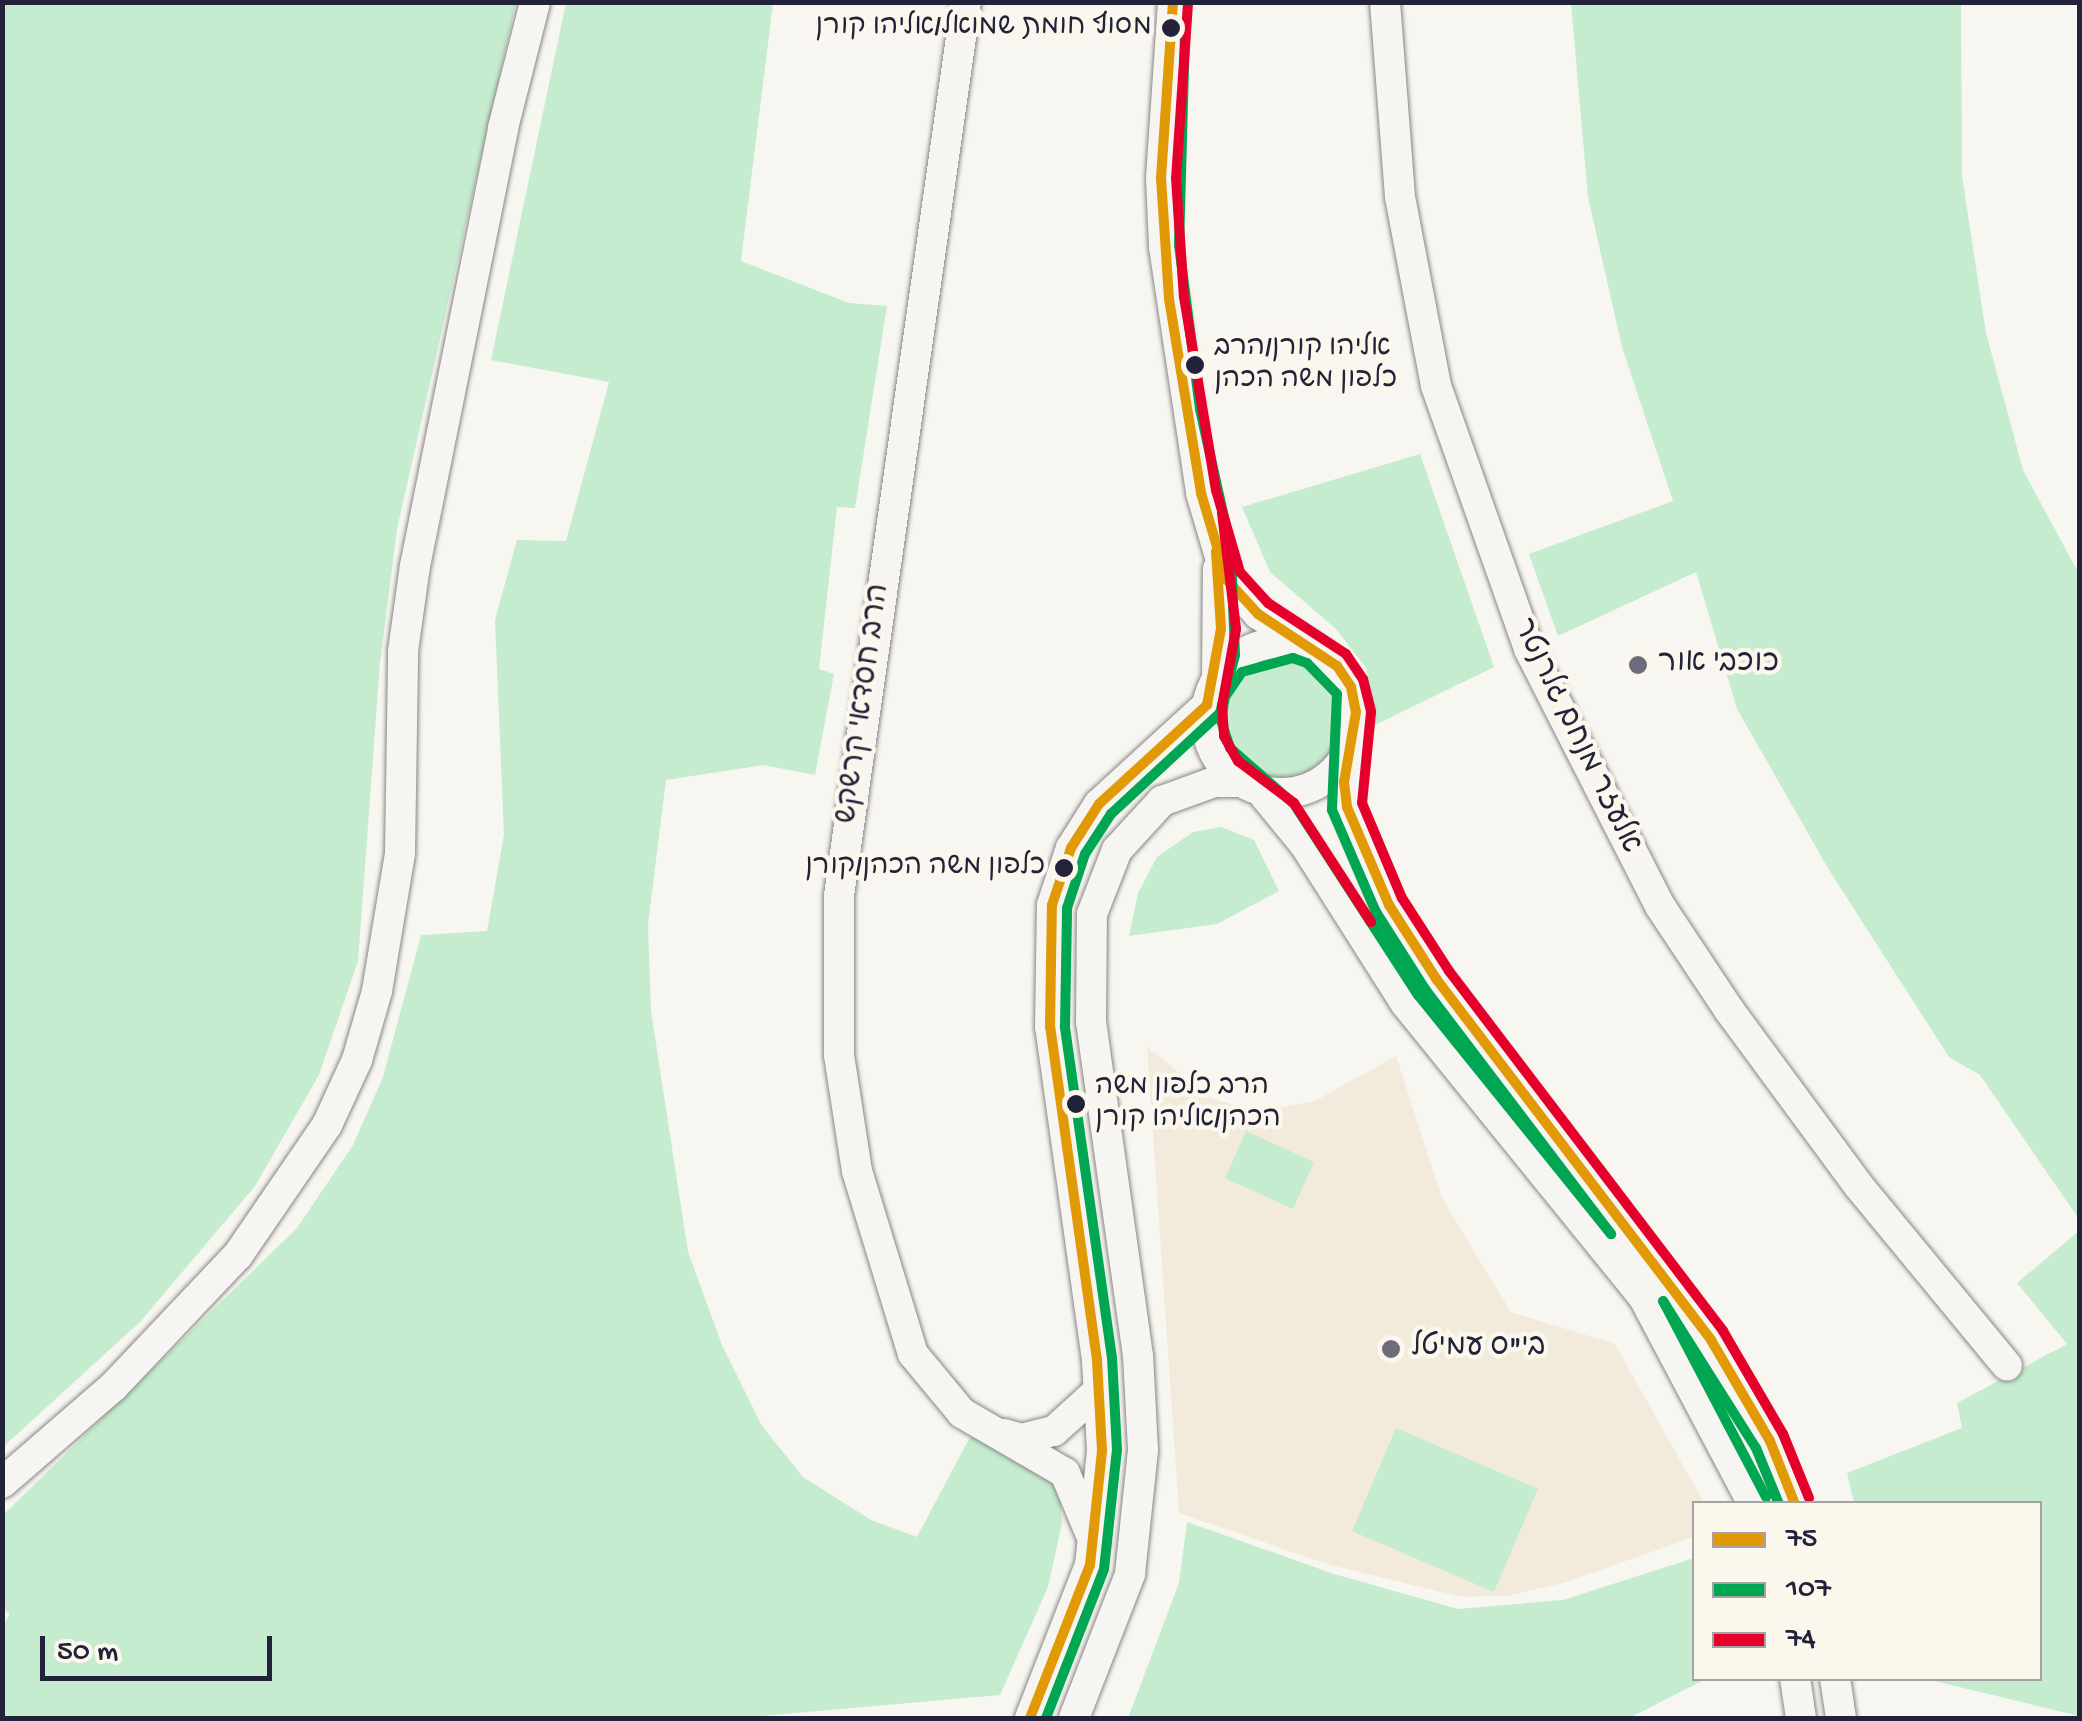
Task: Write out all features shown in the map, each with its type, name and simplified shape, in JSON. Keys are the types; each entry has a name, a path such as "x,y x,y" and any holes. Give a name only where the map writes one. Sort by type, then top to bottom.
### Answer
{"street":[{"path":"2,1482 113,1386 238,1256 328,1125 358,1060 384,958 400,853 403,651 415,566 503,128 535,2"},
{"name":"הרב חסדאי קרשקש","path":"966,2 854,776 836,982 839,1056 858,1172 896,1313 936,1385 987,1430 1066,1473 1094,1542"},
{"path":"1174,2 1161,178 1164,248 1185,412 1216,551 1212,692 1216,757 1251,786 1305,845 1406,1004 1644,1298 1751,1501"},
{"name":"אלעזר מנחם גלרנטר","path":"1384,2 1400,197 1436,386 1529,649 1660,906 1728,1010 1858,1184 2007,1366"},
{"path":"1216,551 1243,600 1315,650 1351,688 1354,738 1344,782 1346,806 1389,905 1437,980 1711,1340 1770,1441 1794,1501"},
{"path":"1030,1718 1079,1599 1094,1542 1102,1450 1098,1391 1050,1027 1052,905 1071,848 1099,804 1212,692 1250,648 1294,643 1315,650"},
{"path":"1074,1718 1130,1574 1143,1450 1138,1356 1090,1022 1092,914 1108,866 1154,809 1189,789 1251,786 1279,793 1318,784 1346,756 1354,738"},
{"path":"987,1430 1021,1439 1054,1431 1098,1391"},
{"path":"1795,1681 1801,1718"},
{"path":"1835,1681 1841,1718"}],"shaded area":[{"path":"1147,1047 1211,1098 1256,1112 1315,1101 1396,1056 1442,1198 1511,1312 1615,1344 1703,1501 1692,1501 1692,1538 1563,1583 1507,1596 1462,1597 1330,1565 1179,1513"}],"green space":[{"path":"3,3 516,3 397,529 380,663 358,961 319,1075 255,1186 141,1321 3,1447"},
{"path":"566,3 773,3 741,261 849,303 887,306 855,508 837,507 819,669 834,674 815,775 764,765 666,780 648,925 651,1011 688,1252 722,1345 762,1426 803,1477 871,1520 917,1537 970,1437 1051,1473 1060,1486 1062,1523 1048,1587 1000,1695 739,1718 3,1718 3,1625 10,1614 3,1609 3,1515 297,1228 353,1145 383,1077 421,935 487,931 504,835 495,620 517,540 566,541 609,382 491,360"},
{"path":"1571,3 1961,3 1962,176 1986,333 2023,470 2079,574 2079,1219 1980,1075 1949,1057 1829,870 1737,709 1696,572 1558,636 1529,554 1673,501 1622,347 1588,197"},
{"path":"1420,454 1494,667 1375,725 1366,668 1337,630 1270,572 1242,507"},
{"path":"1281,656 1304,661 1324,674 1337,694 1342,717 1337,740 1324,760 1304,773 1281,778 1258,773 1238,760 1225,740 1220,717 1225,694 1238,674 1258,661"},
{"path":"1221,827 1254,840 1279,891 1217,924 1129,936 1138,893 1157,857 1193,832"},
{"path":"1246,1131 1314,1162 1293,1209 1225,1178"},
{"path":"2079,1231 2079,1716 1934,1681 2042,1681 2042,1501 1854,1501 1847,1473 1962,1428 1957,1403 2067,1344 2017,1283"},
{"path":"1396,1428 1538,1489 1494,1592 1352,1531"},
{"path":"1187,1522 1334,1574 1458,1609 1563,1600 1692,1559 1692,1681 1702,1681 1629,1718 1128,1718 1179,1583"}],"transit line":[{"name":"75","path":"1173,2 1161,178 1169,299 1201,493 1227,580 1258,614 1337,666 1351,687 1356,712 1344,782 1347,807 1389,905 1437,980 1711,1340 1770,1441 1794,1501"},
{"name":"74","path":"1188,3 1176,178 1184,297 1216,490 1240,572 1268,603 1346,654 1363,679 1371,712 1362,803 1402,898 1449,971 1723,1331 1783,1434 1809,1498"},
{"name":"107","path":"1046,1718 1104,1569 1117,1450 1112,1358 1065,1026 1067,908 1085,854 1111,814 1220,713 1235,655 1231,549 1200,409 1179,246 1185,30"},
{"name":"74","path":"1222,513 1236,629 1222,706 1224,736 1238,761 1294,803 1371,922"},
{"name":"75","path":"1030,1718 1090,1565 1102,1450 1097,1360 1050,1027 1052,905 1071,848 1099,804 1207,705 1221,629 1216,551"},
{"name":"107","path":"1293,658 1307,663 1337,694 1332,810 1376,912 1425,989 1611,1234 1418,995 1294,804 1230,748 1221,721 1225,697 1242,672 1293,658"},
{"name":"107","path":"1766,1497 1663,1301 1756,1448 1778,1501"}],"place":[{"name":"מסוף חומת שמואל/אליהו קורן","path":"1171,28"},
{"name":"אליהו קורן/הרב כלפון משה הכהן","path":"1195,365"},
{"name":"כוכבי אור","path":"1638,665"},
{"name":"כלפון משה הכהן/קורן","path":"1064,868"},
{"name":"הרב כלפון משה הכהן/אליהו קורן","path":"1076,1104"},
{"name":"בי\"ס עמיטל","path":"1391,1349"}]}
